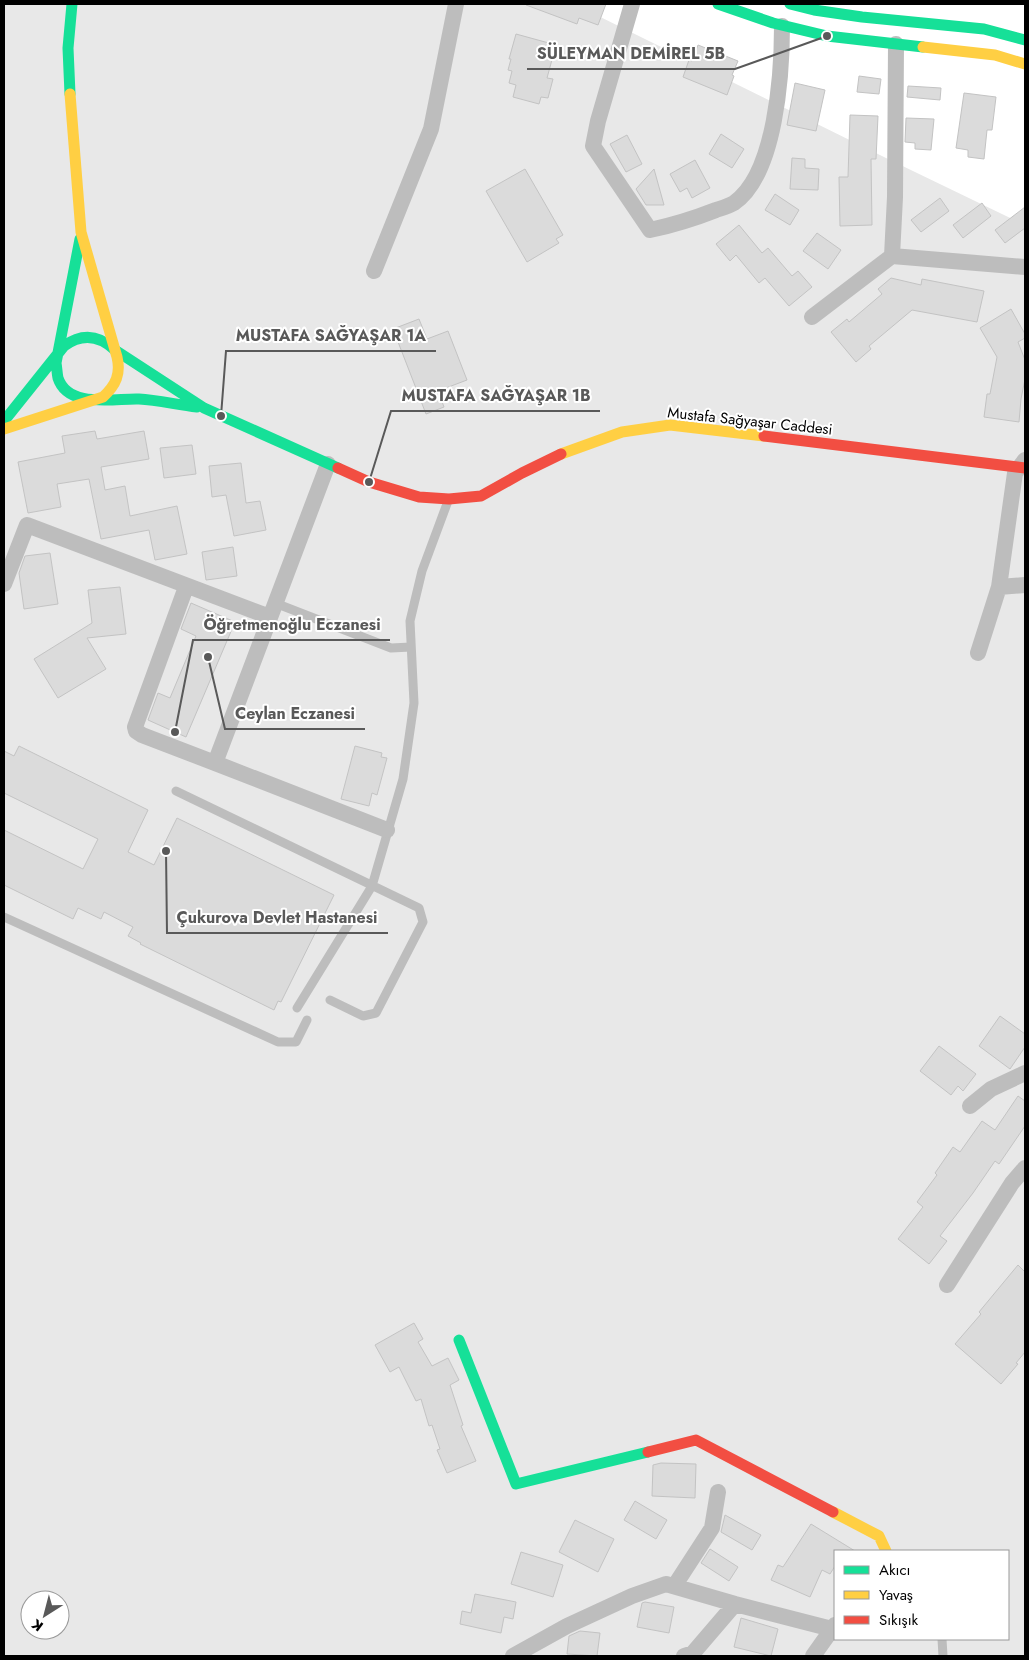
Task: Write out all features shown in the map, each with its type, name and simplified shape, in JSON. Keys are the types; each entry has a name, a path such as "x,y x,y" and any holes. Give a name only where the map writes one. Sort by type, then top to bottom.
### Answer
{"street":[{"path":"4,429 103,396 111,390 117,381 119,366 81,232 69,91 68,48 72,4"},
{"path":"374,270 431,129 456,4"},
{"path":"632,4 601,111 593,146 650,230 685,222 733,203 748,189 761,167 769,145 780,74 782,26"},
{"path":"718,4 782,26 827,36 995,55 1025,64"},
{"path":"790,4 846,9 881,19 986,30 1025,40"},
{"path":"892,256 895,197 896,44"},
{"path":"81,232 56,363 59,383 73,397 83,400 140,399 204,408"},
{"path":"812,316 892,256 1025,267"},
{"path":"4,421 64,346 81,336 100,338 115,350 204,408"},
{"name":"Mustafa Sağyaşar Caddesi","path":"204,408 369,482 419,496 449,499 481,496 522,473 578,447 622,432 670,425 1024,465"},
{"path":"215,763 328,464"},
{"path":"978,653 999,587 1015,473 1024,465"},
{"path":"4,584 27,525 186,586 273,610"},
{"path":"186,586 135,727 136,730 142,735 387,830"},
{"path":"999,587 1025,586"},
{"path":"970,1106 991,1089 1025,1073"},
{"path":"947,1285 1012,1183 1025,1168"},
{"path":"459,1340 516,1484 696,1440 879,1536 886,1550"},
{"path":"675,1585 712,1528 718,1492"},
{"path":"513,1656 567,1626 632,1596 666,1584 675,1585 736,1604 834,1627 813,1656"},
{"path":"684,1656 693,1653 736,1604"}],"lane":[{"path":"297,1008 372,886 403,779 414,703 410,621 422,571 449,499"},
{"path":"273,610 391,648 411,647"},
{"path":"176,791 420,908 424,922 376,1013 363,1016 330,1000"},
{"path":"4,917 278,1042 296,1042 307,1020"},
{"path":"942,1640 943,1656"}],"shaded area":[{"path":"4,4 574,4 1025,225 1025,1656 4,1656"}],"building":[{"path":"526,4 606,4 598,25 579,18 577,24"},
{"path":"516,34 556,45 547,78 553,79 548,98 541,97 539,104 513,97 516,85 509,83 512,71 508,70"},
{"path":"698,45 738,61 727,95 683,77 689,60 692,61"},
{"path":"859,76 881,79 879,94 857,92"},
{"path":"795,83 825,90 816,131 787,125"},
{"path":"908,86 941,88 940,100 907,97"},
{"path":"964,93 996,97 992,130 987,130 984,159 968,157 968,150 956,148"},
{"path":"850,115 878,116 876,159 871,159 872,225 840,226 839,177 848,177"},
{"path":"906,118 934,119 931,150 915,149 915,143 905,142"},
{"path":"721,134 744,149 732,168 709,154"},
{"path":"627,135 642,164 626,172 610,144"},
{"path":"792,158 805,159 805,168 819,169 818,190 790,189"},
{"path":"695,160 710,188 692,198 687,188 680,192 670,174"},
{"path":"525,169 563,235 556,239 559,243 527,262 486,191"},
{"path":"654,169 664,205 646,205 636,189"},
{"path":"775,194 799,210 790,225 765,210"},
{"path":"940,198 949,211 921,232 911,220"},
{"path":"982,203 991,216 963,238 953,225"},
{"path":"1025,207 1025,228 1005,243 995,230"},
{"path":"739,225 762,253 768,248 792,276 798,271 812,287 789,306 765,278 759,283 736,255 730,261 716,244"},
{"path":"817,233 841,250 828,269 803,251"},
{"path":"891,278 921,285 922,279 984,291 977,322 912,310 869,346 871,349 856,362 831,332 847,319 849,322 882,294 878,289"},
{"path":"1011,309 1025,334 1025,338 1018,342 1025,360 1025,379 1019,422 984,417 987,394 990,394 997,357 980,328"},
{"path":"419,319 427,339 448,331 467,380 438,391 444,407 426,414 393,329"},
{"path":"95,431 97,439 144,431 149,459 101,467 105,490 125,486 130,516 177,506 187,554 155,560 149,530 101,539 89,479 57,484 61,507 28,513 18,462 65,453 62,436"},
{"path":"192,445 196,474 164,478 160,448"},
{"path":"241,463 246,503 260,501 266,530 234,536 226,495 212,497 209,466"},
{"path":"233,547 237,576 206,580 202,552"},
{"path":"50,553 58,604 24,609 19,573 25,556"},
{"path":"120,587 126,634 87,638 106,669 58,698 34,659 92,623 88,590"},
{"path":"191,603 235,622 186,737 148,720 158,693 170,698 196,636 181,629"},
{"path":"19,746 148,810 128,852 154,865 177,818 334,895 281,1002 278,1001 274,1010 140,944 128,936 133,927 104,912 101,919 78,908 73,919 4,885 4,830 83,869 98,839 4,793 4,751 14,756"},
{"path":"355,746 382,753 381,757 387,758 377,795 372,793 369,806 341,799"},
{"path":"1000,1016 1025,1034 1025,1047 1010,1069 979,1046"},
{"path":"939,1046 976,1074 963,1091 958,1086 951,1095 920,1071"},
{"path":"1018,1096 1025,1101 1025,1126 999,1164 995,1161 940,1236 947,1241 929,1264 898,1239 923,1207 917,1202 937,1175 935,1173 953,1147 960,1152 982,1121 995,1130"},
{"path":"1018,1265 1025,1272 1025,1352 1016,1363 1018,1364 1001,1384 955,1344 981,1314 979,1312"},
{"path":"414,1323 423,1339 418,1342 432,1366 448,1358 459,1380 450,1385 463,1425 461,1426 476,1461 447,1473 437,1450 440,1449 432,1425 429,1426 421,1399 416,1401 399,1367 390,1372 375,1345"},
{"path":"661,1463 696,1464 695,1498 652,1496 653,1465"},
{"path":"635,1501 667,1520 656,1539 624,1520"},
{"path":"725,1515 761,1535 752,1550 721,1532"},
{"path":"575,1520 614,1539 598,1572 559,1552"},
{"path":"811,1524 853,1550 834,1550 834,1568 830,1574 822,1570 810,1597 771,1580 778,1565 783,1567"},
{"path":"710,1549 738,1567 729,1581 701,1563"},
{"path":"521,1552 563,1565 553,1597 511,1584"},
{"path":"475,1594 516,1602 513,1619 504,1617 501,1633 460,1624 462,1611 471,1613"},
{"path":"642,1603 674,1607 669,1633 637,1627"},
{"path":"741,1618 778,1629 771,1656 734,1647"},
{"path":"580,1631 600,1633 597,1656 567,1654 569,1636"}],"traffic: fast":[{"path":"70,94 68,48 72,4"},
{"path":"718,4 773,23 827,36 923,47"},
{"path":"790,4 814,10 862,17 984,29 1025,40"},
{"path":"80,239 56,363 58,378 63,388 72,394 93,400 139,399 197,407"},
{"path":"4,421 64,346 77,339 90,338 103,341 204,408 338,468"},
{"path":"459,1340 516,1484 648,1452"}],"traffic: slow":[{"path":"923,47 995,55 1025,64"},
{"path":"4,429 103,397 114,384 118,374 117,357 81,232 70,94"},
{"path":"561,454 622,432 670,425 764,436"},
{"path":"833,1512 879,1536 886,1550"}],"traffic: jam":[{"path":"764,436 1025,468"},
{"path":"338,468 369,482 419,497 449,499 481,496 561,454"},
{"path":"648,1452 696,1440 833,1512"}],"place":[{"name":"SÜLEYMAN DEMİREL 5B","path":"827,36"},
{"name":"MUSTAFA SAĞYAŞAR 1A","path":"221,416"},
{"name":"MUSTAFA SAĞYAŞAR 1B","path":"369,482"},
{"name":"Ceylan Eczanesi","path":"208,657"},
{"name":"Öğretmenoğlu Eczanesi","path":"175,732"},
{"name":"Çukurova Devlet Hastanesi","path":"166,851"}]}
